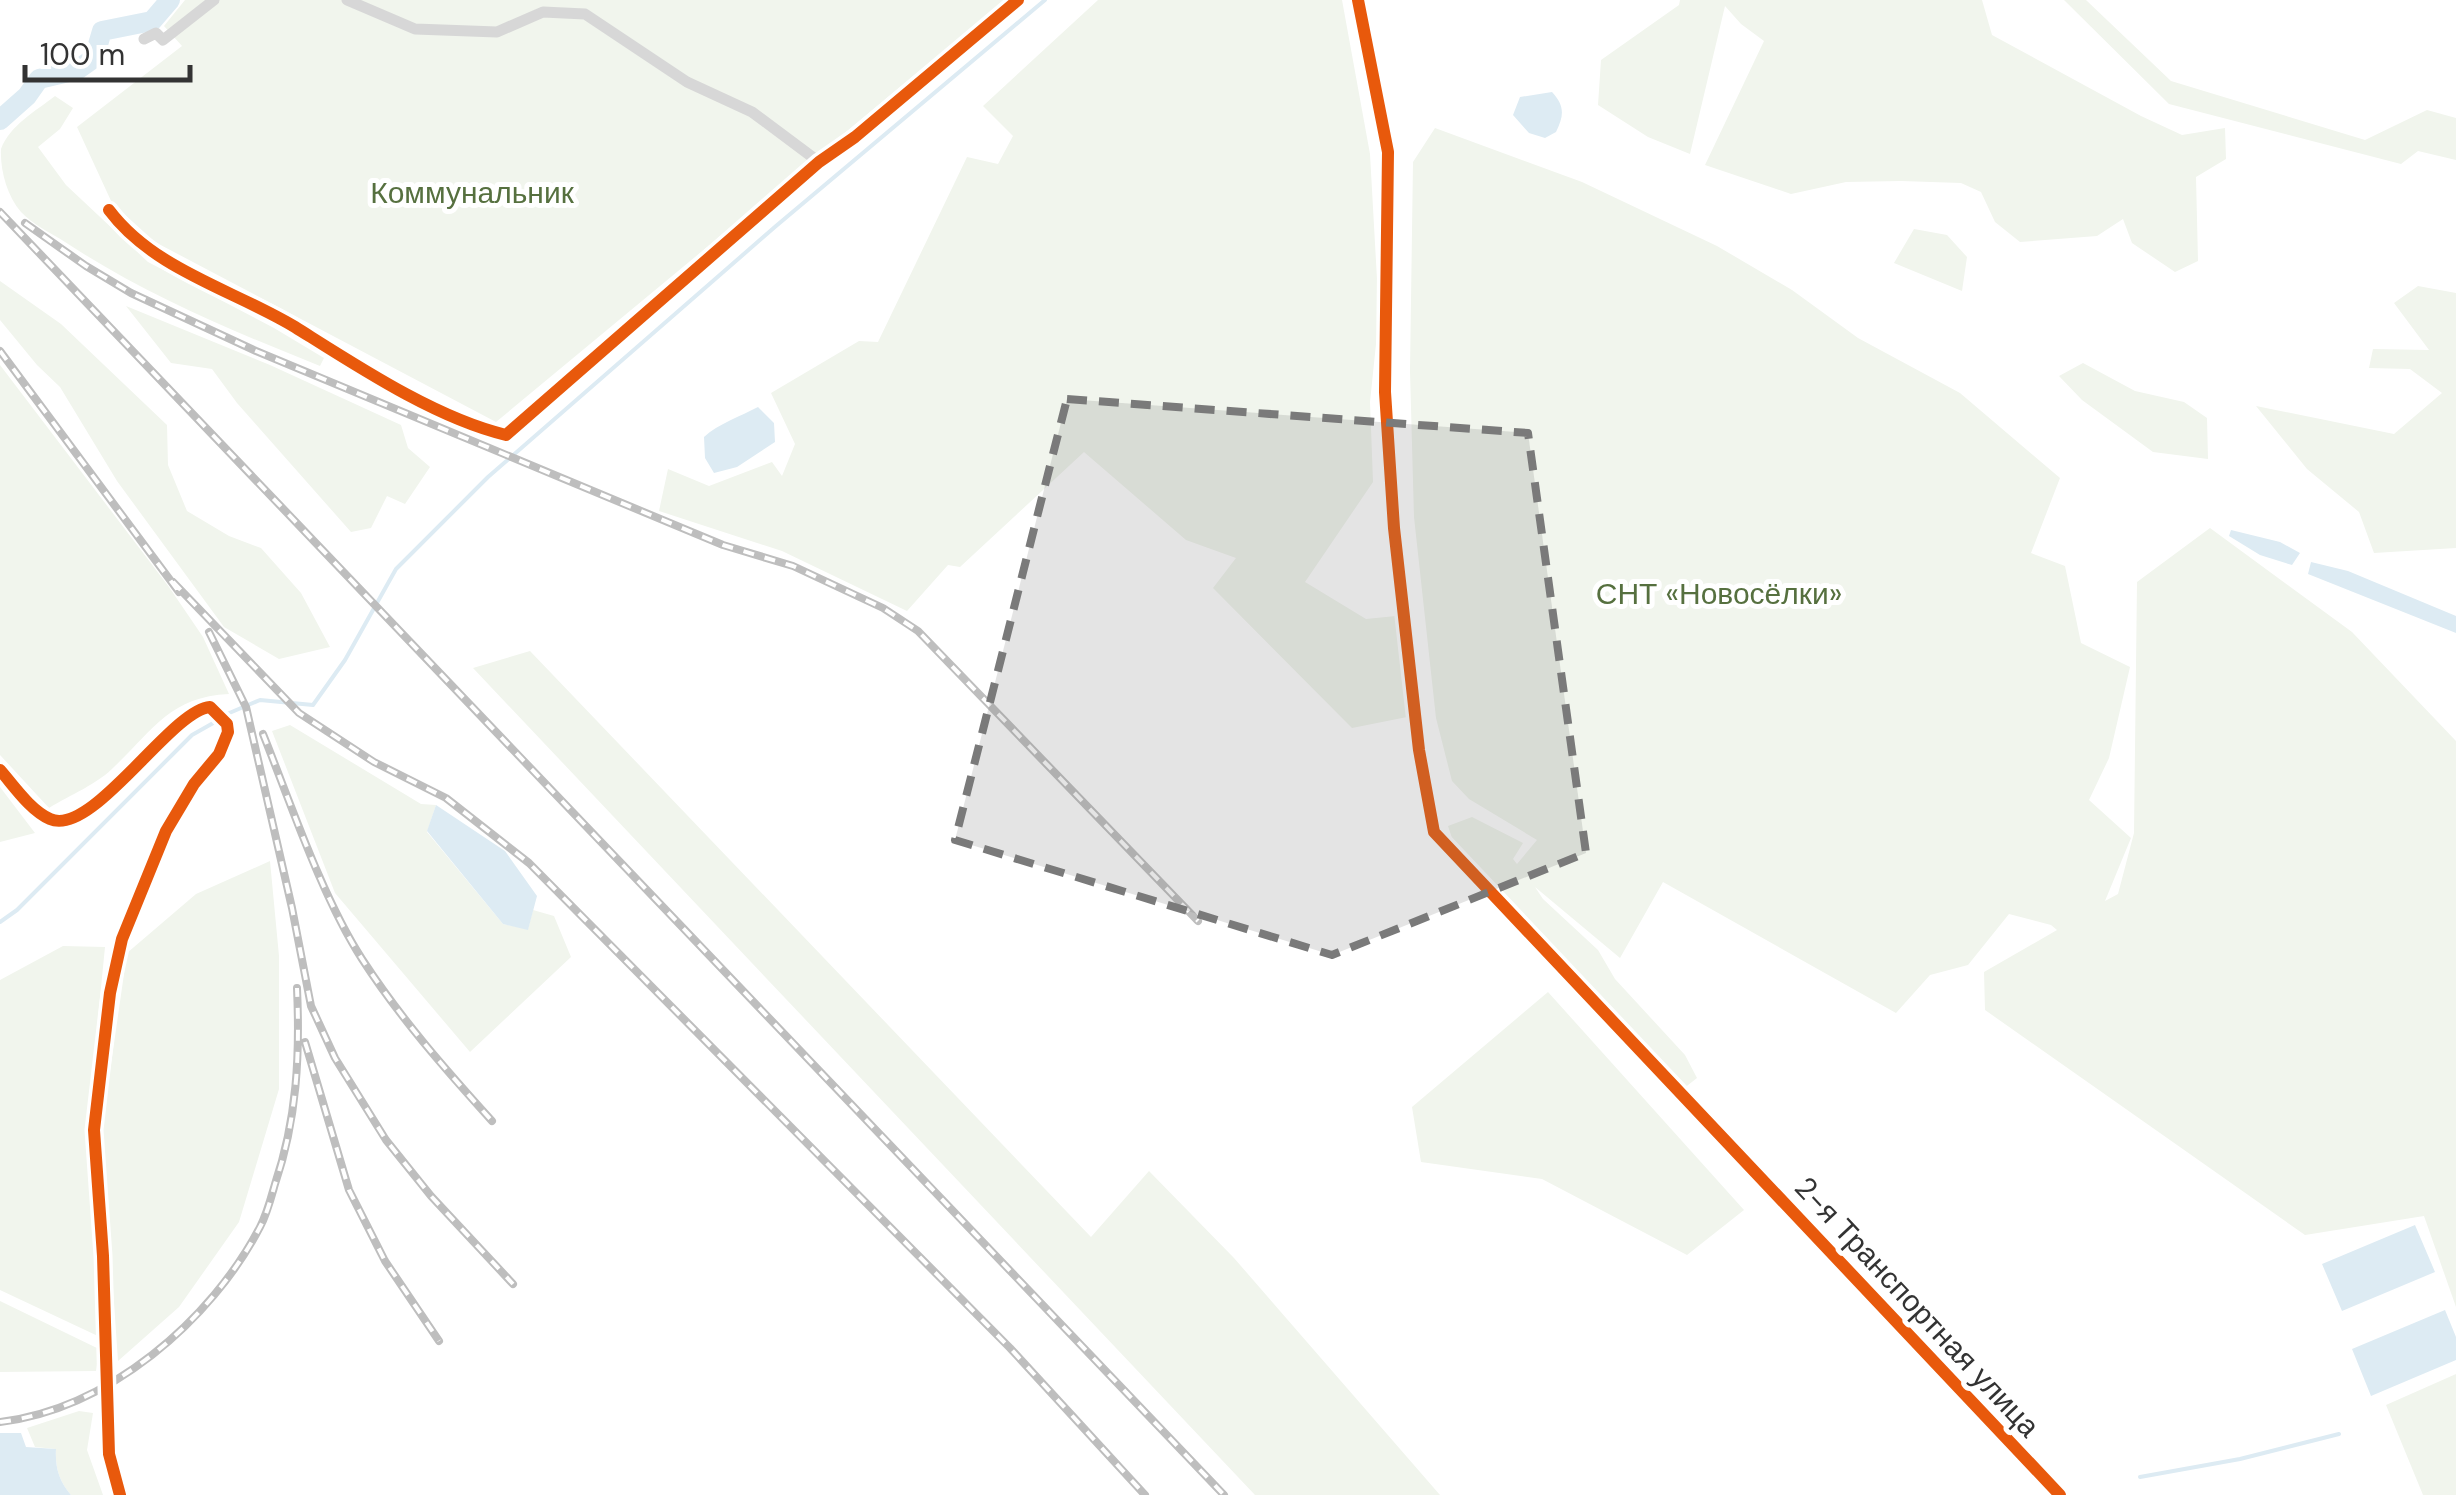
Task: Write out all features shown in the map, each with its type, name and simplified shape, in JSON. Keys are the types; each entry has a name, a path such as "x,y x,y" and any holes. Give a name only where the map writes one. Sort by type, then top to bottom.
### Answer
{"street":[{"path":"144,40 156,34 163,40 214,0"},
{"path":"346,0 415,30 497,32 543,12 585,14 687,82 752,112 819,162"},
{"path":"109,210 170,264 293,326 351,365 482,429 506,435 819,162 1018,0"},
{"name":"2-я Транспортная улица","path":"1358,0 1388,152 1385,392 1393,514 1419,750 1434,832 2060,1495"},
{"path":"0,770 34,808 49,819 62,822 132,773 198,708 210,707 227,724 228,732 219,754 194,784 166,831 122,938 110,993 94,1130 103,1256 108,1437 120,1495"}],"highlighted area":[{"path":"1067,399 1528,433 1586,853 1332,955 955,840"}],"green space":[{"name":"Коммунальник","path":"185,0 1005,0 496,422 155,242 112,203 77,127 182,46 164,26"},
{"path":"1098,0 1342,0 1370,154 1379,315 1370,402 1373,482 1305,582 1366,619 1396,616 1407,717 1352,728 1213,588 1236,558 1186,540 1084,452 960,567 948,565 907,611 782,551 659,511 668,469 709,486 772,462 782,476 795,444 771,393 859,341 878,342 967,157 998,164 1013,136 983,106"},
{"path":"1680,0 1982,0 1992,35 2141,116 2182,135 2225,128 2226,159 2196,177 2198,261 2175,272 2132,243 2123,219 2097,236 2020,242 1995,222 1981,192 1961,183 1846,182 1791,194 1705,165 1764,41 1725,6 1690,154 1648,137 1598,105 1601,60 1679,5"},
{"path":"2064,0 2086,0 2171,81 2365,140 2427,110 2456,118 2456,160 2418,151 2401,164 2169,104"},
{"path":"55,96 73,108 60,129 38,147 66,185 148,262 324,358 320,366 157,295 95,261 21,212 5,182 1,149 17,126"},
{"name":"СНТ «Новосёлки»","path":"1435,128 1582,182 1717,246 1792,290 1858,338 1960,393 2060,478 2031,553 2065,566 2081,643 2130,667 2109,758 2089,800 2131,838 2105,901 2118,894 2134,833 2137,582 2210,528 2352,632 2456,741 2456,1307 2424,1216 2305,1235 1985,1010 1984,972 2057,930 2051,925 2009,914 1968,965 1930,975 1896,1013 1663,882 1620,958 1535,887 1598,950 1615,979 1685,1055 1697,1078 1683,1089 1452,838 1448,826 1472,817 1523,843 1513,859 1517,864 1537,840 1469,799 1452,781 1436,718 1414,517 1410,371 1413,162"},
{"path":"1914,229 1947,235 1967,257 1962,291 1894,263"},
{"path":"0,281 61,324 167,425 168,465 187,511 229,536 261,548 301,593 330,647 279,659 224,627 117,481 60,387 0,320"},
{"path":"2418,286 2456,293 2456,548 2374,553 2359,512 2307,469 2256,406 2394,434 2442,393 2410,369 2369,368 2373,349 2429,350 2394,303"},
{"path":"126,306 270,365 401,425 408,448 430,467 405,504 387,496 371,528 351,532 237,403 212,369 171,363"},
{"path":"2083,363 2135,391 2184,402 2207,418 2208,459 2153,452 2082,400 2059,376"},
{"path":"0,365 169,587 203,637 229,694 209,696 177,708 108,772 49,808 0,755"},
{"path":"530,651 1091,1237 1149,1171 1234,1258 1440,1495 1255,1495 473,668"},
{"path":"290,725 421,804 436,805 427,832 503,924 528,929 533,910 554,916 571,957 470,1052 335,893 272,731"},
{"path":"0,787 35,833 0,842"},
{"path":"270,861 279,956 279,1089 239,1222 179,1307 118,1361 102,1127 127,953 196,894"},
{"path":"63,946 105,947 87,1129 100,1337 0,1290 0,980"},
{"path":"1548,992 1744,1210 1687,1255 1542,1179 1421,1162 1412,1107"},
{"path":"0,1301 99,1349 96,1371 0,1372"},
{"path":"2456,1374 2456,1495 2423,1495 2386,1405"},
{"path":"79,1411 93,1413 87,1450 103,1495 71,1495 59,1474 56,1449 35,1447 27,1428"}],"shaded area":[{"path":"1552,92 1562,111 1556,132 1545,138 1529,133 1513,115 1520,97"},
{"path":"758,407 774,423 775,442 737,467 714,473 705,458 704,437"},
{"path":"2231,530 2280,542 2300,553 2292,565 2260,555 2229,536"},
{"path":"2311,562 2348,571 2456,616 2456,633 2308,574"},
{"path":"436,805 505,851 537,896 528,930 503,924 427,831"},
{"path":"2415,1225 2435,1272 2342,1311 2322,1264"},
{"path":"2445,1310 2456,1337 2456,1360 2371,1396 2352,1349"},
{"path":"0,1433 21,1433 26,1447 56,1449 59,1474 71,1495 0,1495"}],"waterway":[{"path":"0,120 27,96 39,79 77,70 94,58 102,31 152,21 170,0"},
{"path":"227,714 260,700 313,705 345,660 396,569 488,477 776,226 1045,0"},
{"path":"0,922 17,910 192,735 215,722"},
{"path":"2140,1477 2240,1459 2339,1434"}],"railway":[{"path":"0,212 1224,1495"},
{"path":"25,223 131,293 256,351 723,545 793,566 883,608 918,631 1198,921"},
{"path":"0,351 179,592"},
{"path":"173,582 299,713 374,762 446,798 529,863 1010,1348 1145,1495"},
{"path":"209,632 246,707 311,1006 335,1058 386,1140 431,1196 513,1284"},
{"path":"263,734 308,850 347,934 408,1023 492,1121"},
{"path":"0,1422 40,1414 117,1379 185,1327 239,1262 265,1217 288,1135 297,1062 297,988"},
{"path":"305,1042 349,1190 385,1261 439,1341"}],"cycle path":[{"path":"109,210 127,231 172,264 295,327 424,404 506,435 819,162 855,137 1018,0"},
{"path":"1358,0 1388,152 1385,392 1394,528 1419,750 1434,832 2060,1495"},
{"path":"0,770 36,810 50,819 67,820 109,793 194,713 210,707 227,724 228,732 219,754 194,784 166,831 122,939 110,993 94,1130 103,1256 109,1454 120,1495"}]}
